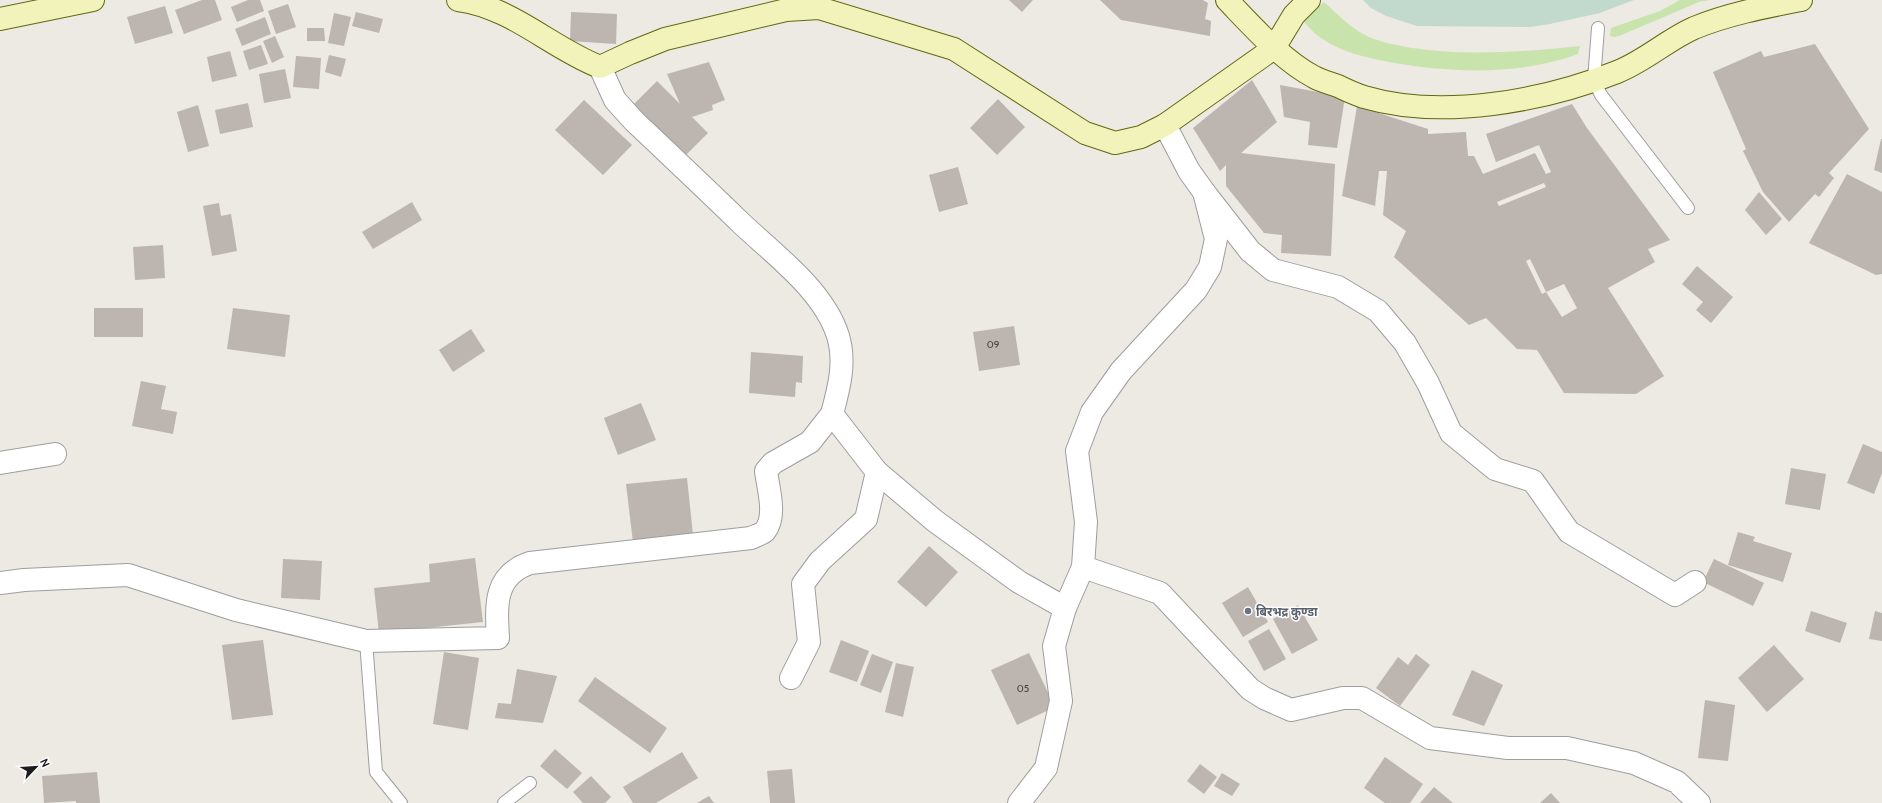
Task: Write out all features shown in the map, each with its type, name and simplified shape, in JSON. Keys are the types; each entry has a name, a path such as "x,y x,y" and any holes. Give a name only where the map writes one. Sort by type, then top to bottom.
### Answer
{"street":[{"path":"0,18 93,0"},
{"path":"0,583 24,580 128,575 236,610 366,641 498,638 497,610 503,584 506,577 517,567 530,563 751,538 764,532 770,520 766,471 773,463 810,442 832,414 839,389 842,359 838,336 826,311 798,276 634,121 615,100 600,67 582,60 500,12 458,0"},
{"path":"1227,0 1274,48 1314,77 1364,97 1407,104 1482,105 1533,97 1594,80 1620,71 1694,28 1754,9 1801,0"},
{"path":"600,67 665,39 786,10 819,8 954,48 1085,133 1115,143 1141,137 1165,125 1274,48 1294,15 1309,0"},
{"path":"1165,125 1189,171 1250,251 1274,270 1338,287 1378,311 1405,343 1428,383 1451,432 1495,469 1533,481 1569,532 1675,595 1695,582"},
{"path":"1019,803 1046,768 1061,700 1054,646 1065,608 1083,567 1086,522 1077,451 1092,412 1120,371 1196,290 1210,267 1216,239 1204,192"},
{"path":"832,414 877,472 935,521 1012,578 1065,608"},
{"path":"0,463 55,454"},
{"path":"791,678 809,642 803,584 820,561 866,519 877,472"},
{"path":"1083,567 1160,593 1250,689 1264,698 1291,710 1343,698 1362,698 1430,738 1508,748 1567,748 1634,763 1677,782 1699,803"}],"lane":[{"path":"1598,28 1594,80 1601,95 1688,208"},
{"path":"366,641 376,772 401,803"},
{"path":"504,803 530,782"}],"green space":[{"path":"1363,0 1634,0 1600,13 1530,27 1417,26 1386,16 1371,8"},
{"path":"1680,0 1709,0 1699,2 1619,36 1610,36 1611,28 1660,11"},
{"path":"1324,2 1363,34 1379,41 1401,46 1446,51 1513,52 1580,46 1578,54 1532,66 1508,69 1460,70 1412,66 1346,51 1330,44 1320,37 1303,21"}],"building":[{"path":"202,0 215,0 222,20 184,34 175,10"},
{"path":"248,0 260,0 264,11 237,22 231,7"},
{"path":"1009,0 1033,0 1022,12"},
{"path":"1100,0 1203,0 1208,3 1205,19 1211,21 1210,36 1121,20"},
{"path":"288,4 296,27 276,34 268,11"},
{"path":"165,6 173,33 135,44 127,17"},
{"path":"356,12 383,19 379,33 352,26"},
{"path":"571,12 617,14 616,44 570,41"},
{"path":"334,13 351,17 344,46 328,43"},
{"path":"265,17 271,34 242,46 235,29"},
{"path":"307,28 324,28 325,41 307,41"},
{"path":"275,36 284,57 272,63 263,41"},
{"path":"1815,44 1869,129 1829,173 1834,178 1819,197 1815,194 1789,222 1763,192 1743,151 1746,149 1713,72 1761,51 1764,57"},
{"path":"261,45 268,64 249,70 243,51"},
{"path":"230,51 237,76 212,82 207,57"},
{"path":"329,55 346,59 341,77 325,72"},
{"path":"296,56 321,58 319,89 293,87"},
{"path":"709,62 725,100 712,105 713,110 692,117 708,133 683,158 632,106 657,81 680,104 667,74"},
{"path":"285,69 291,98 264,103 259,74"},
{"path":"1252,80 1277,122 1241,153 1335,164 1331,256 1281,253 1282,235 1264,233 1226,186 1226,165 1220,171 1193,128"},
{"path":"1280,85 1345,97 1337,148 1308,145 1310,122 1284,117"},
{"path":"998,99 1025,127 997,155 970,128"},
{"path":"584,100 632,145 603,175 555,130"},
{"path":"248,103 253,127 220,134 215,110"},
{"path":"1572,104 1587,128 1670,240 1648,249 1655,262 1608,288 1664,376 1636,394 1564,393 1537,350 1517,349 1486,318 1469,325 1394,257 1406,231 1383,215 1387,171 1379,171 1375,206 1342,196 1357,106 1428,129 1428,134 1466,132 1468,156 1474,156 1483,174 1535,153 1546,174 1551,172 1539,145 1496,162 1486,134","holes":["1544,183 1546,187 1499,206 1497,202","1530,259 1546,292 1542,294 1526,261","1564,284 1577,308 1562,317 1546,292"]},
{"path":"198,105 209,146 188,152 177,112"},
{"path":"1882,139 1882,173 1874,170"},
{"path":"958,167 968,204 939,212 929,175"},
{"path":"1847,174 1882,192 1882,274 1876,275 1809,243"},
{"path":"1759,192 1782,219 1766,235 1745,210"},
{"path":"412,202 422,220 373,249 362,232"},
{"path":"219,203 221,216 231,214 237,251 212,256 203,206"},
{"path":"163,245 165,278 135,280 133,247"},
{"path":"1697,266 1733,297 1711,323 1696,310 1703,302 1682,284"},
{"path":"94,308 143,308 143,337 94,337"},
{"path":"233,308 290,315 285,357 227,349"},
{"path":"1014,326 1020,365 979,371 973,332"},
{"path":"471,329 485,351 453,372 439,350"},
{"path":"751,352 803,356 802,383 796,382 795,397 749,393"},
{"path":"141,381 166,386 161,409 177,412 173,434 132,426"},
{"path":"641,403 656,440 618,455 604,418"},
{"path":"1863,444 1882,452 1882,473 1874,494 1847,483"},
{"path":"1791,468 1826,474 1820,510 1785,504"},
{"path":"687,478 693,535 633,542 626,484"},
{"path":"1738,532 1755,537 1753,541 1792,553 1783,582 1728,565"},
{"path":"929,546 958,572 926,607 897,582"},
{"path":"475,558 483,622 379,633 374,588 430,582 429,564"},
{"path":"283,559 322,561 320,600 281,598"},
{"path":"1714,559 1764,583 1753,606 1703,582"},
{"path":"1248,587 1268,622 1243,637 1222,603"},
{"path":"1298,605 1318,640 1292,654 1273,619"},
{"path":"1811,611 1847,623 1840,643 1805,631"},
{"path":"1875,611 1882,613 1882,641 1869,639"},
{"path":"1269,629 1286,659 1264,671 1248,641"},
{"path":"263,640 273,715 232,720 222,645"},
{"path":"841,640 869,651 857,682 829,672"},
{"path":"1774,645 1804,679 1767,712 1738,678"},
{"path":"444,652 479,658 468,730 433,724"},
{"path":"1029,653 1055,707 1017,725 991,670"},
{"path":"872,654 893,662 881,693 860,685"},
{"path":"1416,654 1430,665 1400,706 1376,688 1398,657 1408,665"},
{"path":"896,663 914,667 903,717 885,712"},
{"path":"517,669 557,676 543,723 495,718 498,703 511,704"},
{"path":"1472,670 1503,685 1484,726 1452,715"},
{"path":"595,677 667,728 650,753 578,701"},
{"path":"1705,700 1735,705 1728,761 1698,758"},
{"path":"555,749 582,773 567,789 540,766"},
{"path":"682,752 698,778 656,803 633,803 623,787"},
{"path":"1385,757 1423,784 1410,803 1385,803 1364,788"},
{"path":"1200,764 1217,777 1204,794 1187,781"},
{"path":"792,769 795,803 770,803 767,771"},
{"path":"97,772 100,803 76,803 76,801 44,803 42,776"},
{"path":"1222,773 1240,784 1232,796 1214,786"},
{"path":"591,776 611,797 605,803 583,803 573,792"},
{"path":"1434,787 1453,803 1420,803"},
{"path":"1551,793 1560,803 1540,803"},
{"path":"709,796 714,803 697,803"}],"place":[{"name":"बिरभद्र कुण्डा","path":"1248,611"}]}
